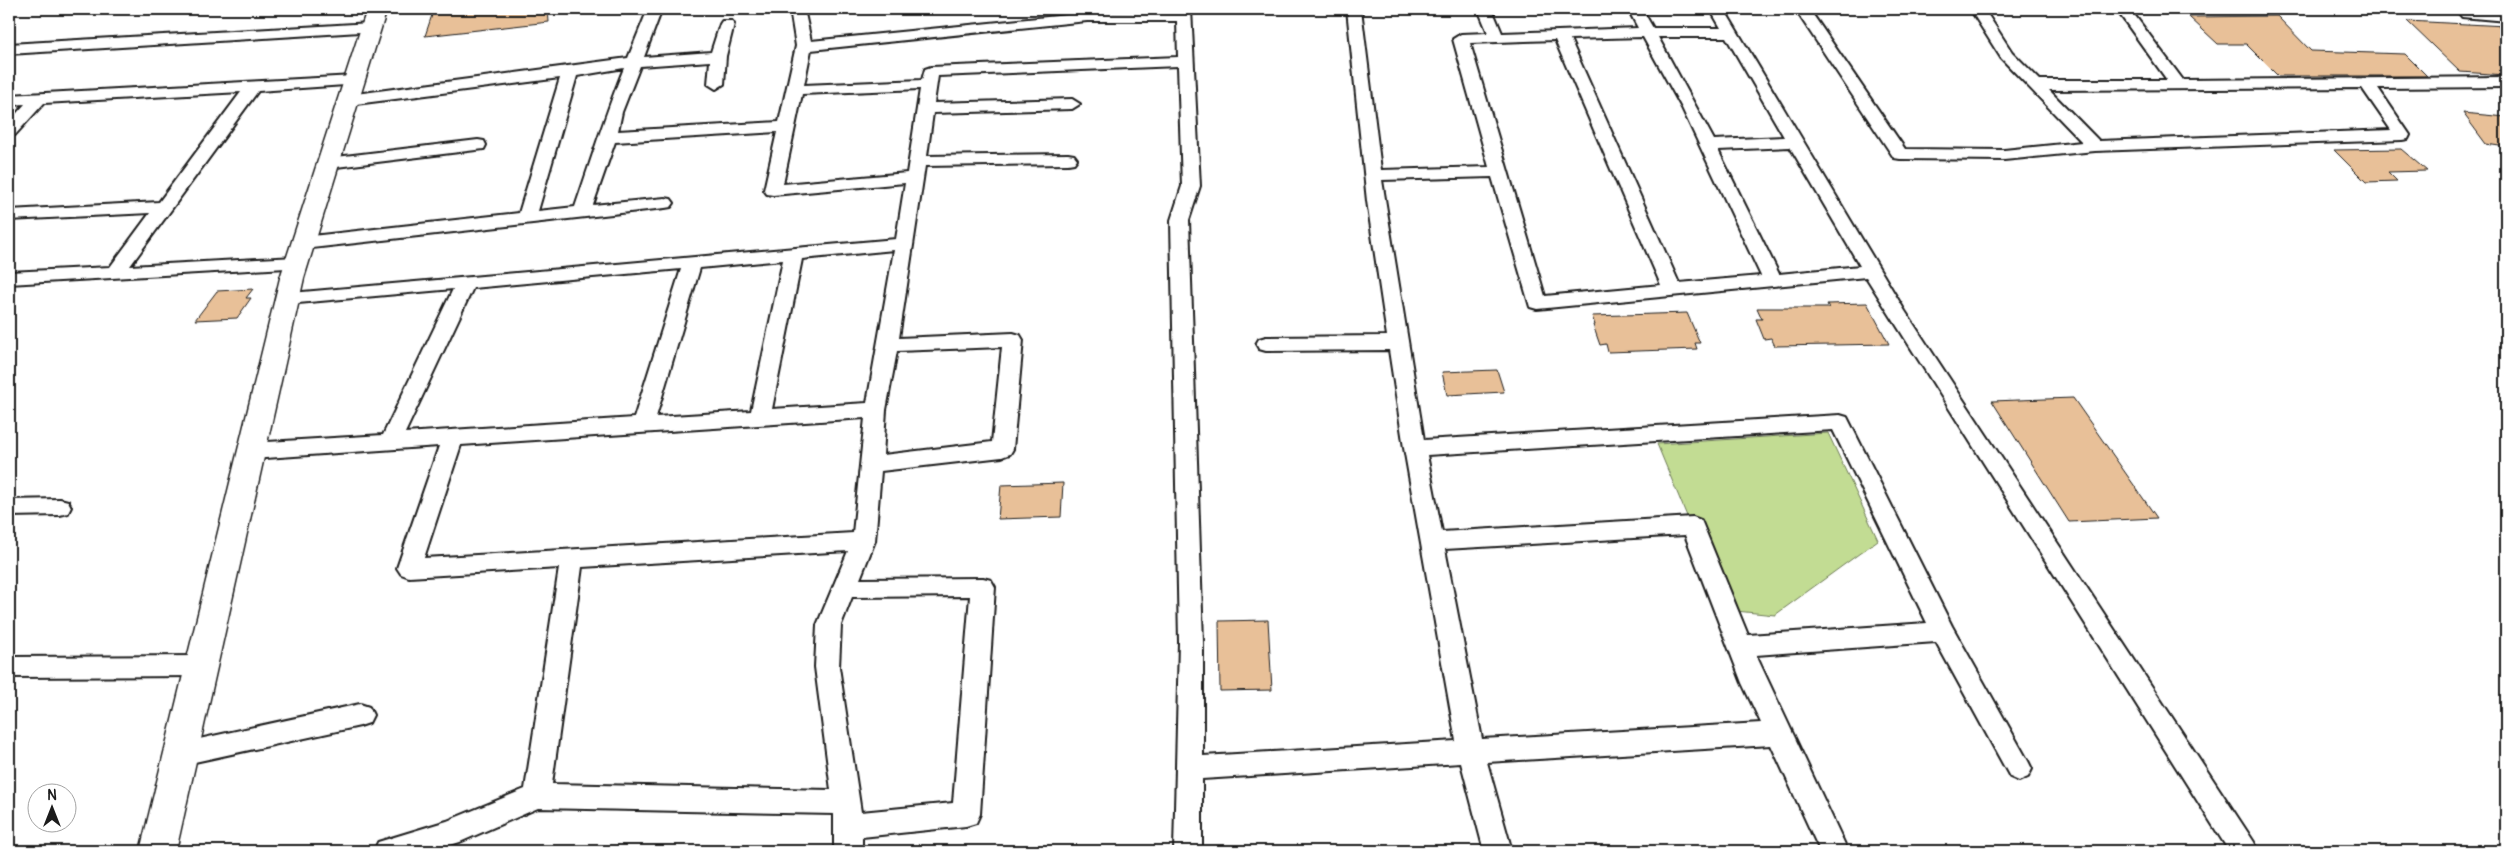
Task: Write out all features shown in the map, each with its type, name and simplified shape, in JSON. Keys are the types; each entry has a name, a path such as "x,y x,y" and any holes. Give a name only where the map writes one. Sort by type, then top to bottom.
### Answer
{"street":[{"path":"582,211 608,137 614,112 656,9"},
{"path":"798,9 804,46 773,190 916,169 1068,159"},
{"path":"1354,9 1373,175 1415,448 1471,752 1498,851"},
{"path":"1485,9 1497,38"},
{"path":"1635,9 1708,145 1773,282"},
{"path":"1717,9 1872,271 2244,851"},
{"path":"1802,9 1900,154 2004,155 2095,146 2402,135 2367,83"},
{"path":"1977,9 2006,55 2095,146"},
{"path":"2123,9 2183,91"},
{"path":"2463,9 2467,14 2506,18"},
{"path":"804,46 1087,17 1184,12 1191,186 1180,220 1191,642 1188,851"},
{"path":"9,49 379,14 351,90 299,253 287,298 158,851"},
{"path":"716,84 718,56 727,24"},
{"path":"1731,33 1648,32 1461,39 1537,303 1773,282 1872,271"},
{"path":"1561,36 1674,291"},
{"path":"9,100 254,86 351,90 570,72 634,62 718,56"},
{"path":"848,851 848,814 827,667 830,625 864,541 876,410 931,72 1186,60"},
{"path":"527,217 570,72"},
{"path":"2048,98 2367,83 2506,82"},
{"path":"794,90 929,84"},
{"path":"2036,85 2183,91"},
{"path":"116,272 254,86"},
{"path":"9,131 40,98"},
{"path":"925,108 1072,104"},
{"path":"608,137 786,127"},
{"path":"1708,145 1796,142"},
{"path":"328,163 478,145"},
{"path":"1373,175 1499,172"},
{"path":"9,278 116,272 299,253 527,217 665,202"},
{"path":"9,215 165,207"},
{"path":"287,298 904,244"},
{"path":"760,418 794,254"},
{"path":"643,426 692,263"},
{"path":"390,442 466,282"},
{"path":"871,464 1002,449 1013,340 888,345"},
{"path":"1266,344 1398,343"},
{"path":"251,451 876,410"},
{"path":"1415,448 1840,422 1943,632 2019,769"},
{"path":"454,438 409,568 864,541"},
{"path":"9,508 60,507"},
{"path":"1432,540 1693,526 1741,646 1834,851"},
{"path":"537,796 572,558"},
{"path":"388,851 450,833 537,796 848,814 966,814 983,587 845,588"},
{"path":"1741,646 1943,632"},
{"path":"9,666 201,666"},
{"path":"181,754 360,715"},
{"path":"1189,768 1779,733"}],"green space":[{"path":"1828,433 1878,540 1775,615 1726,610 1657,444"}],"building":[{"path":"434,9 548,9 549,22 425,36"},
{"path":"2277,16 2311,51 2405,54 2427,76 2278,76 2246,44 2218,44 2189,17"},
{"path":"2407,21 2506,26 2506,75 2460,72"},
{"path":"2463,113 2506,117 2506,147 2486,144"},
{"path":"2401,149 2427,171 2388,172 2397,181 2366,182 2334,150"},
{"path":"253,289 246,298 251,298 237,318 195,320 217,291"},
{"path":"1867,303 1889,344 1775,346 1771,338 1764,339 1756,319 1762,319 1757,308 1829,308 1827,304"},
{"path":"1687,313 1700,343 1695,343 1697,349 1608,352 1606,344 1600,345 1592,316"},
{"path":"1497,370 1504,392 1447,395 1442,372"},
{"path":"2073,398 2157,518 2069,522 1992,401"},
{"path":"1063,483 1061,517 998,519 1001,485"},
{"path":"1268,620 1272,690 1220,691 1219,621"}]}
